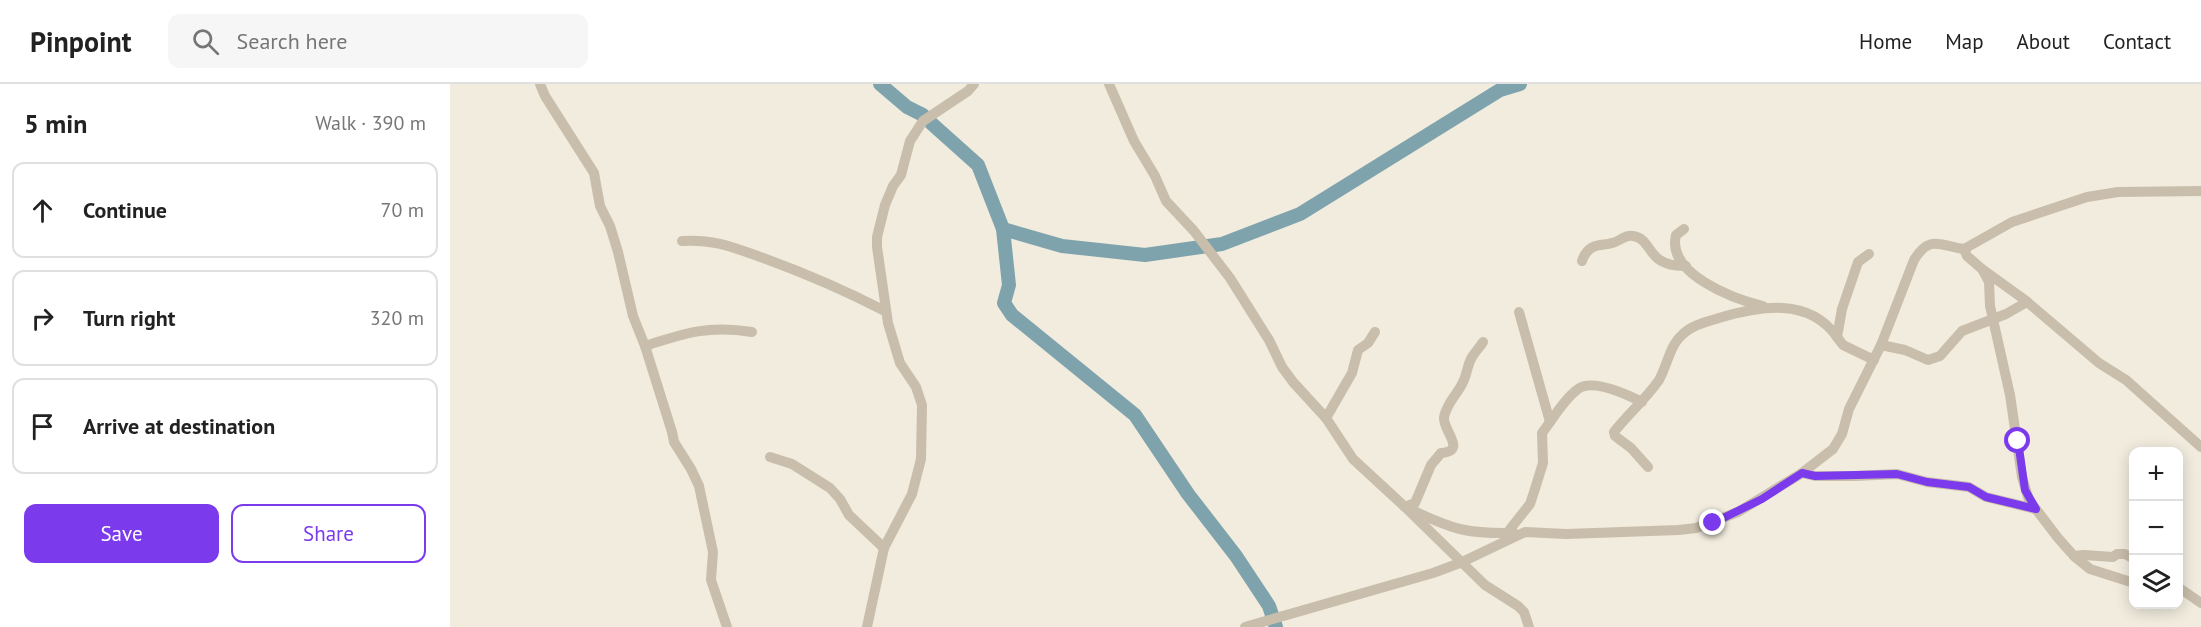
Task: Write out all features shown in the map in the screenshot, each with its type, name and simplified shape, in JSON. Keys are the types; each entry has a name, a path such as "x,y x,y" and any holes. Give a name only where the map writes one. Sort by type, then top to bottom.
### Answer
{"street":[{"path":"540,84 550,105 594,173 600,206 610,226 633,316 645,346 674,442 699,486 713,552 711,580 727,627"},
{"path":"867,627 884,548 912,494 917,478 922,442 921,397 900,363 885,311 877,237 885,205 893,186 901,176 910,141 923,122 968,91 974,84"},
{"path":"1109,84 1134,141 1166,201 1194,231 1230,278 1293,382 1326,418 1353,459 1405,507 1460,563 1493,591 1518,606 1524,612 1529,627"},
{"path":"1405,507 1462,531 1507,533 1590,534 1696,528 1738,512 1821,460 1837,443 1849,409 1881,345 1920,250 1931,243 1944,243 1964,249 2012,222 2094,195 2118,192 2201,191"},
{"path":"1684,229 1676,235 1673,244 1678,256 1686,266 1708,285 1727,296 1769,307"},
{"path":"1582,261 1584,254 1593,246 1613,243 1627,236 1634,236 1641,240 1660,262 1670,267 1686,266"},
{"path":"682,241 728,244 837,287 885,311"},
{"path":"1964,249 1967,256 1982,269 2027,302 2099,363 2126,380 2201,447"},
{"path":"1837,337 1842,309 1858,262 1869,254"},
{"path":"1982,269 1989,282 1993,320 2010,395 2025,490 2036,509 2074,556 2090,569 2129,582"},
{"path":"1881,345 1905,350 1928,360 1940,356 1962,331 1993,320 2027,302"},
{"path":"1648,467 1631,448 1615,436 1614,432 1658,381 1681,335 1697,325 1744,311 1785,307 1804,311 1821,320 1831,327 1844,345 1874,360"},
{"path":"1519,312 1550,422"},
{"path":"645,346 680,334 704,330 734,329 752,332"},
{"path":"1326,418 1352,373 1358,350 1368,343 1375,332"},
{"path":"1405,507 1415,503 1431,465 1441,453 1448,453 1452,449 1453,439 1444,425 1444,417 1449,403 1461,387 1472,358 1483,342"},
{"path":"1507,533 1530,504 1543,463 1542,433 1580,387 1591,385 1605,387 1623,392 1642,402"},
{"path":"770,457 792,464 830,488 840,498 849,515 884,548"},
{"path":"1802,473 1815,476 1897,474 1927,482 1969,487 1986,497 2036,509"},
{"path":"1245,627 1319,607 1460,563 1526,532"},
{"path":"2074,556 2113,557 2117,554 2125,554 2129,556"},
{"path":"2183,590 2201,603"}],"waterway":[{"path":"880,84 907,107 923,115"},
{"path":"1003,229 1062,246 1145,255 1222,244 1300,214 1500,90 1520,84"},
{"path":"931,123 978,165 1003,229 1009,285 1004,303 1012,315 1135,415 1188,494 1236,556 1269,606 1276,627"}],"route":[{"path":"1713,523 1762,499 1802,473 1815,476 1897,474 1927,482 1969,487 1986,497 2036,509 2025,490 2018,441"}]}
